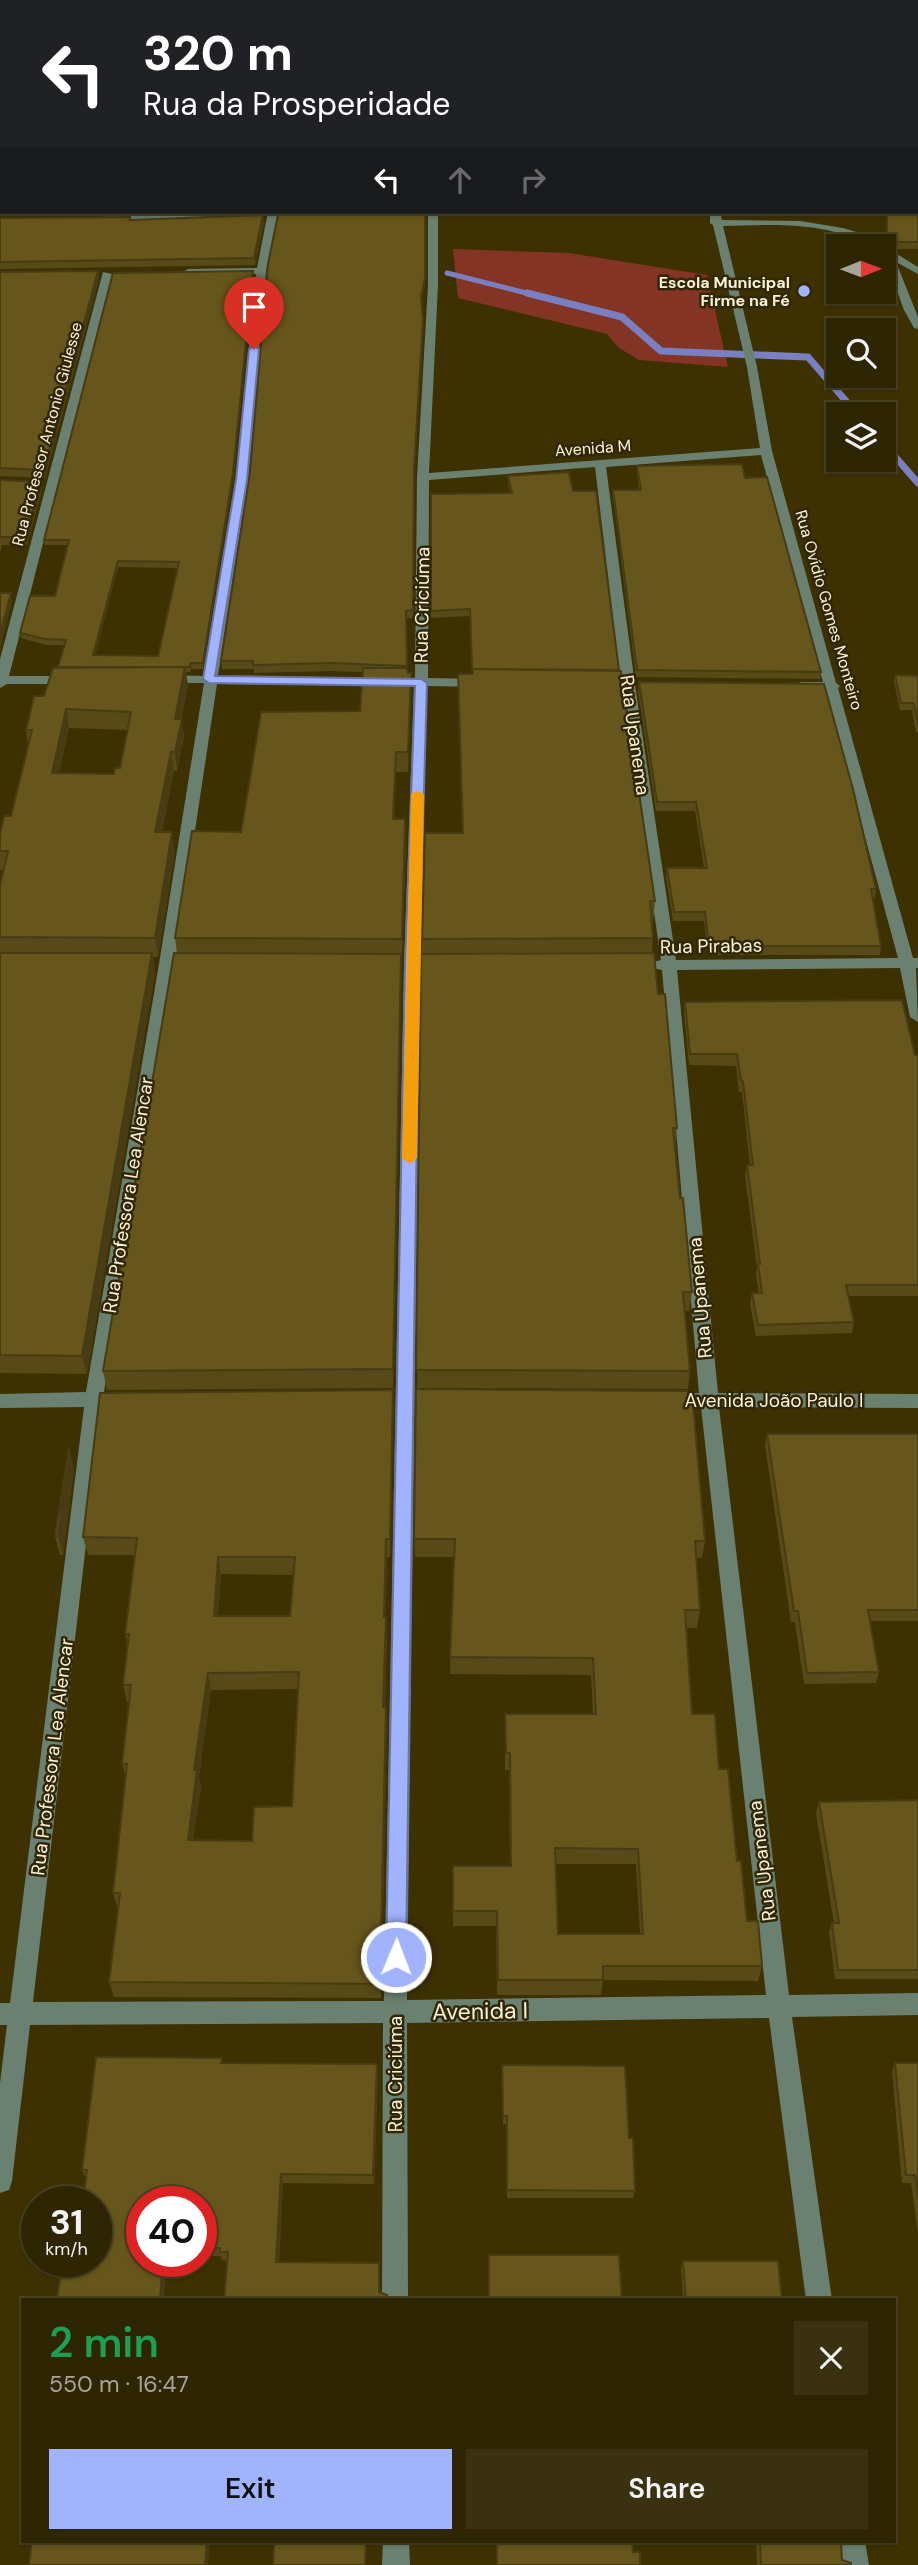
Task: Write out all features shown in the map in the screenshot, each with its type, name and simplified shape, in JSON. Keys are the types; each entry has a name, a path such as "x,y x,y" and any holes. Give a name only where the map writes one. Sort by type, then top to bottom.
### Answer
{"street":[{"path":"258,217 272,214"},
{"name":"Rua Professora Lea Alencar","path":"0,2181 11,2014 94,1399 242,480 261,271 272,214"},
{"name":"Rua Criciúma","path":"395,2298 395,2012 412,966 421,683 423,477 433,285 433,214"},
{"path":"715,216 820,227 854,234"},
{"name":"Rua Ovídio Gomes Monteiro","path":"715,216 752,367 766,451 913,963 918,1017"},
{"path":"95,219 217,218"},
{"path":"896,257 918,271"},
{"path":"171,273 261,271"},
{"path":"94,274 120,274"},
{"name":"Rua Professor Antonio Giulesse","path":"0,681 46,484 107,274"},
{"path":"896,279 918,326"},
{"name":"Avenida M","path":"423,477 766,451"},
{"name":"Rua Upanema","path":"600,463 627,685 669,965 709,1400 779,2007 819,2298"},
{"path":"0,681 84,680"},
{"path":"153,680 490,684"},
{"path":"792,686 833,686"},
{"name":"Rua Pirabas","path":"643,965 913,963"},
{"path":"0,1401 121,1399"},
{"name":"Avenida João Paulo I","path":"654,1400 918,1401"},
{"name":"Avenida I","path":"11,2014 395,2012 918,2004"},
{"path":"396,2543 396,2565"},
{"path":"852,2543 855,2565"}],"shaded area":[{"path":"453,249 569,253 707,275 728,367 639,360 619,348 607,334 458,298"}],"building":[{"path":"425,214 425,278 421,296 423,320 414,469 413,610 406,611 407,666 331,663 253,665 253,661 221,661 250,472 268,264 278,215"},
{"path":"263,215 254,258 0,262 0,218 130,217 130,220"},
{"path":"887,215 918,215 918,242 896,242 896,234 887,234"},
{"path":"98,271 44,470 0,468 0,272"},
{"path":"253,271 233,473 203,663 190,663 190,667 58,667 66,640 45,639 20,633 30,596 55,596 69,540 44,540 113,273","holes":["118,561 179,562 158,656 93,655"]},
{"path":"742,464 745,478 767,477 821,672 637,670 613,490 641,490 637,466"},
{"path":"569,472 573,491 596,491 619,670 472,669 470,609 431,611 431,494 512,493 508,476"},
{"path":"0,480 40,482 26,537 0,537"},
{"path":"0,593 11,593 0,634"},
{"path":"185,667 175,719 182,719 175,752 171,752 155,832 172,832 155,938 0,937 0,885 8,851 0,851 0,834 4,816 11,816 32,730 26,730 34,696 44,696 53,668","holes":["66,709 131,712 120,768 115,768 114,774 52,773"]},
{"path":"363,668 407,668 408,673 411,673 408,752 396,752 393,819 405,819 402,939 175,938 192,831 241,832 261,712 360,711"},
{"path":"473,669 621,671 655,901 650,901 653,938 422,939 425,833 463,833 458,674 473,674"},
{"path":"895,675 918,676 918,725 914,703 901,703"},
{"path":"639,682 824,684 853,789 876,889 871,889 881,946 709,946 705,912 674,912 667,868 707,868 696,802 657,802"},
{"path":"0,953 152,953 82,1356 0,1355"},
{"path":"174,953 401,954 393,1369 103,1371"},
{"path":"654,953 658,994 665,994 677,1128 673,1128 692,1292 683,1292 690,1371 416,1370 421,954"},
{"path":"902,1000 915,1055 918,1055 918,1285 846,1285 854,1322 758,1325 752,1293 762,1293 747,1165 753,1165 737,1054 690,1054 685,1002"},
{"path":"416,1389 692,1391 705,1541 695,1541 700,1610 685,1610 692,1714 715,1714 719,1769 728,1769 737,1861 741,1861 747,1921 758,1921 762,1966 603,1966 603,1980 498,1980 497,1911 453,1911 453,1866 511,1866 510,1753 506,1753 505,1714 596,1714 593,1658 450,1657 455,1539 414,1539","holes":["555,1848 638,1849 643,1934 558,1934"]},
{"path":"393,1390 390,1539 386,1539 384,1617 383,1707 386,1707 380,1984 109,1982 120,1893 113,1893 127,1764 122,1764 131,1685 123,1685 129,1634 125,1634 137,1538 83,1537 100,1393","holes":["218,1557 295,1557 290,1616 214,1616","299,1672 292,1806 254,1807 252,1841 188,1840 197,1770 194,1770 208,1673"]},
{"path":"767,1434 918,1434 918,1610 868,1610 879,1672 807,1673 798,1611 794,1611"},
{"path":"69,1448 58,1536 55,1536"},
{"path":"918,1800 918,1970 838,1970 832,1923 839,1923 819,1802"},
{"path":"96,2057 222,2058 221,2063 377,2064 373,2175 281,2174 276,2262 379,2263 379,2292 387,2295 387,2298 224,2298 228,2252 220,2252 220,2248 217,2248 217,2186 126,2186 126,2277 162,2277 160,2298 57,2298 60,2277 112,2277 112,2186 85,2186 87,2170 82,2170"},
{"path":"895,2063 918,2063 918,2197 915,2175 906,2175"},
{"path":"502,2065 625,2066 629,2138 633,2138 635,2191 507,2190 507,2116 503,2116"},
{"path":"489,2255 619,2255 622,2298 489,2298"},
{"path":"683,2261 778,2261 782,2298 686,2298"},
{"path":"32,2543 207,2543 205,2565 29,2565"},
{"path":"274,2543 366,2543 365,2565 273,2565"},
{"path":"497,2543 632,2543 633,2552 640,2552 640,2565 497,2565"},
{"path":"760,2543 841,2543 842,2560 851,2563 851,2565 761,2565"}],"waterway":[{"path":"288,214 301,220"},
{"path":"447,273 534,295"},
{"path":"527,293 622,317 661,351 808,357 847,402"},
{"path":"896,458 918,483"}],"slow traffic":[{"path":"410,1158 417,794"}],"place":[{"name":"Escola Municipal Firme na Fé","path":"804,291"}],"route":[{"path":"254,349 242,480 209,679 421,683 412,966 396,1957"}]}
